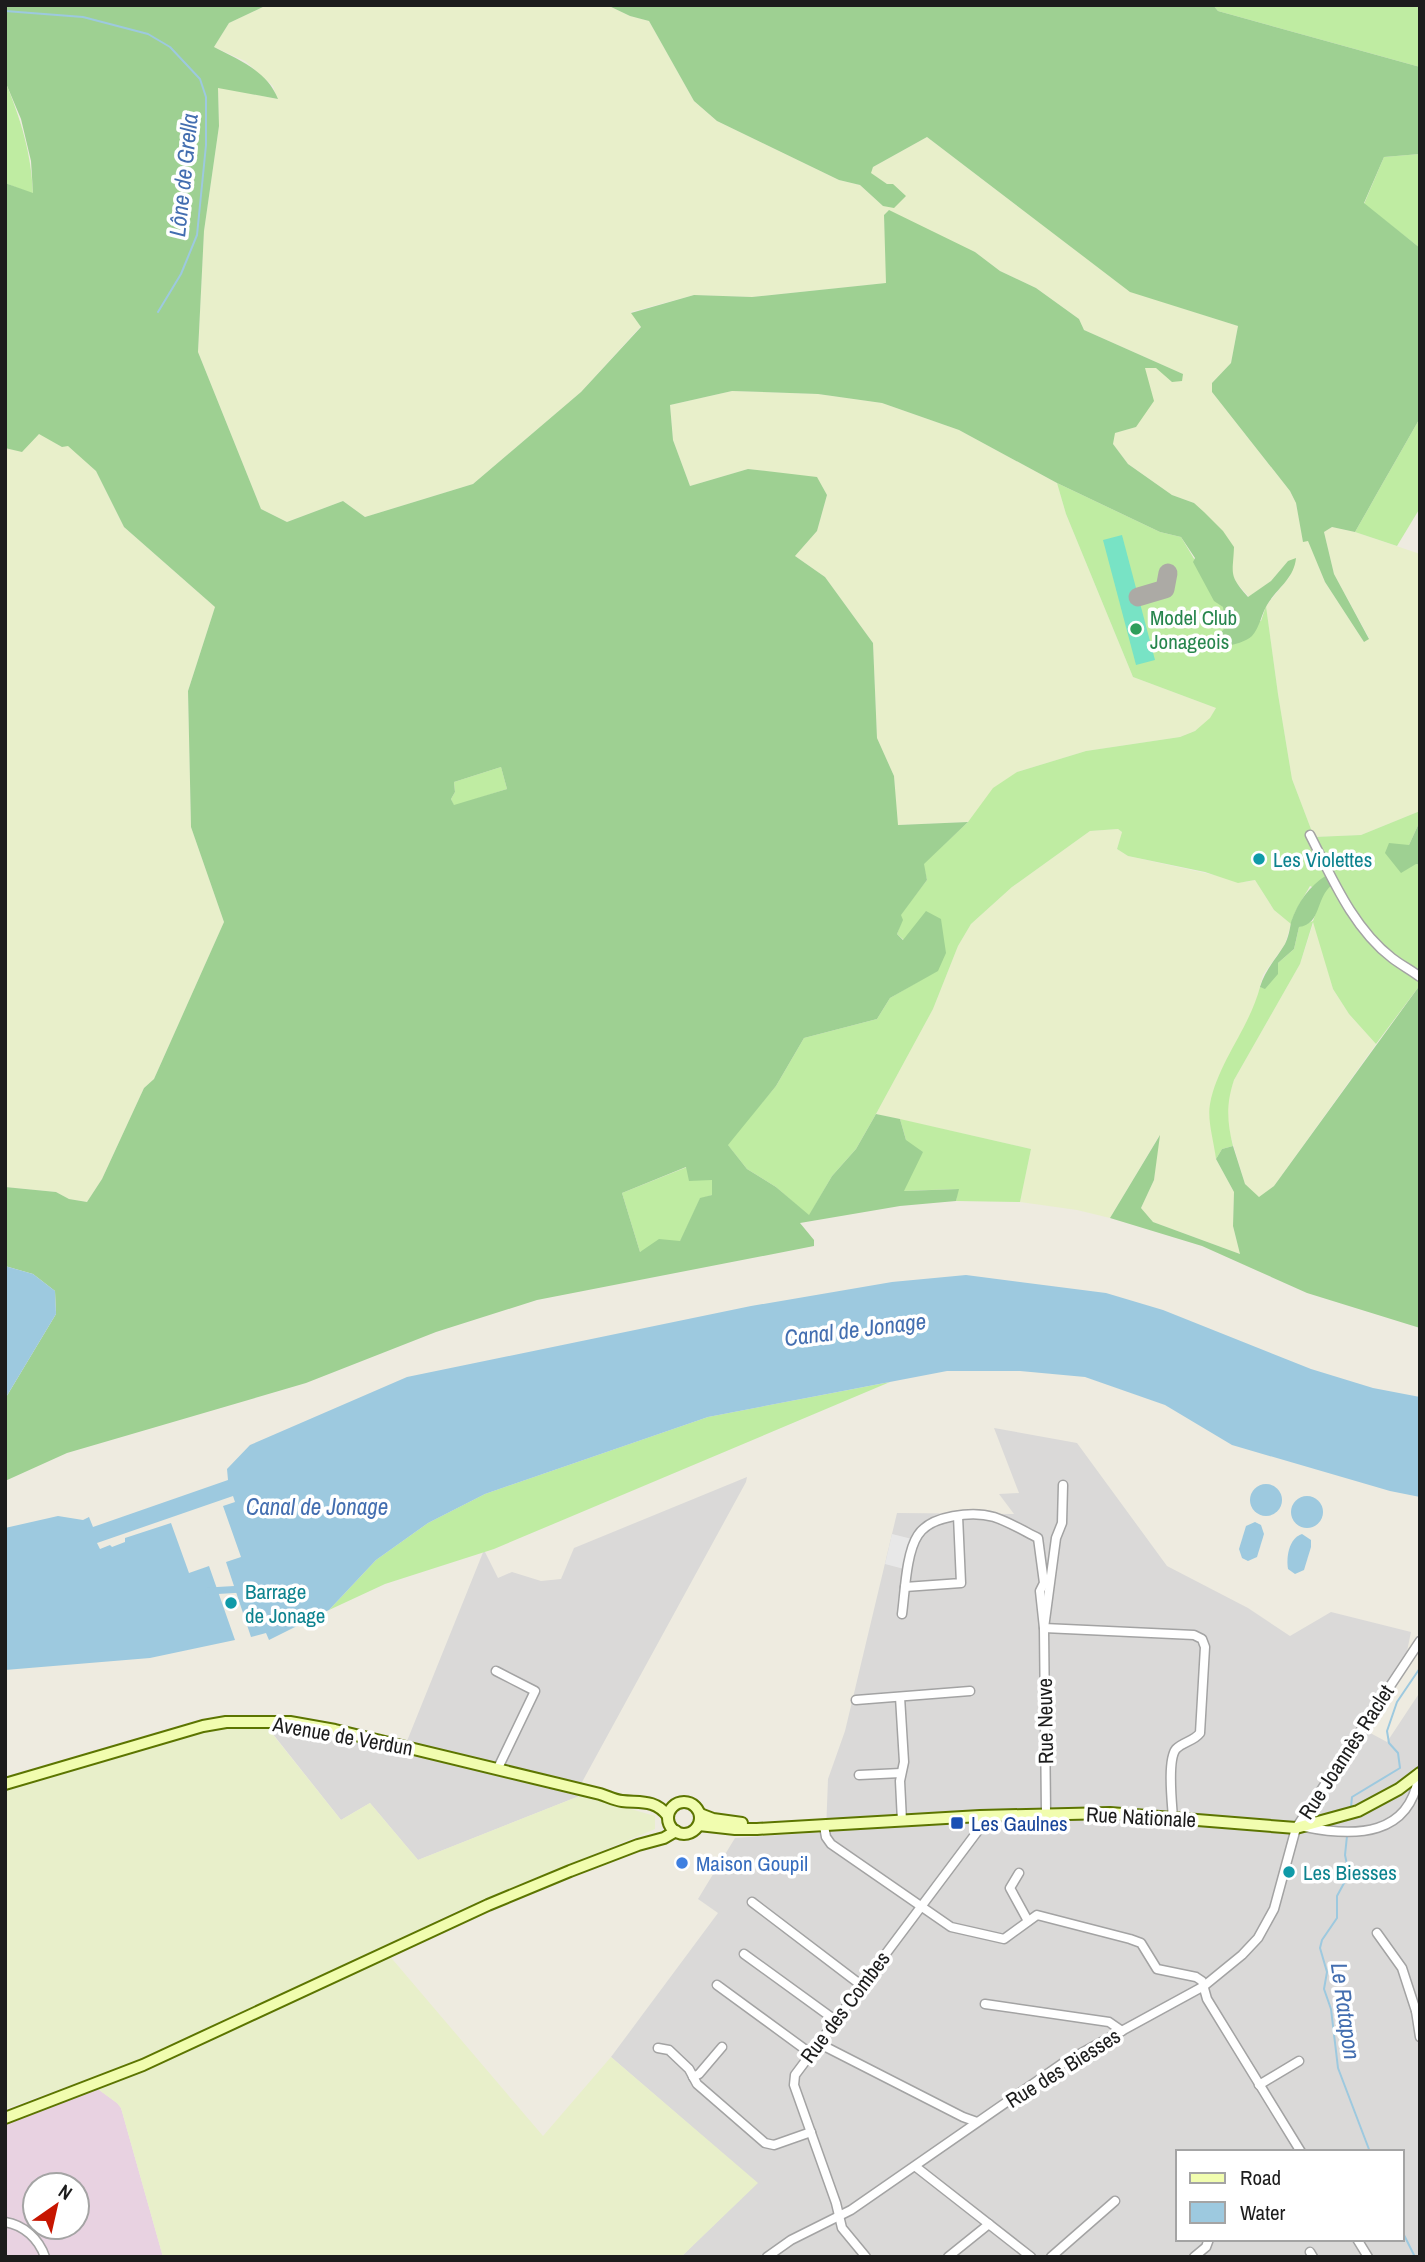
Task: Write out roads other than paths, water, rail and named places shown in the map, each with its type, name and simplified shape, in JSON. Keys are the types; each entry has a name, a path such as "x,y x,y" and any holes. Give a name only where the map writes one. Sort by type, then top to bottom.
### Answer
{"main road":[{"name":"Avenue de Verdun","path":"5,1784 203,1726 248,1720 290,1722 335,1730 620,1800 646,1801 657,1805 671,1824"},
{"name":"Rue Nationale","path":"700,1820 734,1829 980,1816 1110,1813 1300,1828 1358,1811 1378,1802 1420,1773"},
{"name":"Avenue de Verdun","path":"600,1794 649,1796 676,1804"},
{"path":"5,2118 143,2065 488,1905 638,1845 671,1824 676,1804 685,1801 692,1803 700,1820 689,1833 671,1824"}],"street":[{"path":"1310,835 1342,897 1360,923 1391,957 1420,977"},
{"name":"Rue Neuve","path":"1044,1628 1056,1538 1062,1523 1063,1485"},
{"path":"902,1614 905,1587 913,1546 918,1535 934,1521 958,1516 961,1583 905,1587"},
{"name":"Rue Neuve","path":"958,1516 990,1516 1038,1538 1044,1583 1040,1591 1044,1628 1046,1814"},
{"path":"1044,1628 1194,1635 1202,1639 1205,1647 1200,1734 1181,1745 1172,1757 1173,1818"},
{"name":"Rue Joannès Raclet","path":"1300,1828 1420,1641"},
{"path":"496,1671 535,1691 498,1769"},
{"path":"856,1700 970,1691"},
{"path":"900,1697 904,1762 900,1781 902,1821"},
{"path":"859,1775 901,1773"},
{"name":"Rue Nationale","path":"1300,1828 1332,1833 1376,1830 1388,1825 1418,1795 1420,1773"},
{"name":"Rue des Combes","path":"866,2257 842,2228 836,2203 794,2085 795,2076 977,1832 980,1816"},
{"path":"824,1826 826,1837 831,1844 951,1927 1004,1939 1037,1915 1141,1943 1157,1969 1196,1977 1204,1986 1207,1998 1299,2150"},
{"name":"Rue des Biesses","path":"767,2257 791,2240 839,2217 916,2167 1063,2063 1204,1986 1258,1938 1277,1899 1300,1828"},
{"path":"1019,1873 1010,1888 1028,1922"},
{"path":"752,1902 862,1985"},
{"path":"1377,1933 1402,1968 1418,2009 1417,2030 1420,2037"},
{"path":"744,1954 835,2020"},
{"path":"717,1985 810,2053"},
{"path":"985,2004 1109,2022 1122,2031"},
{"path":"818,2043 963,2118 977,2122"},
{"path":"693,2077 699,2074 722,2047"},
{"path":"658,2048 668,2050 689,2069 697,2084 765,2143 774,2145 811,2132"},
{"path":"1259,2085 1299,2061"},
{"path":"916,2167 1031,2257"},
{"path":"1051,2257 1115,2201"},
{"path":"5,2222 27,2231 42,2246 45,2257"},
{"path":"948,2257 989,2224"},
{"path":"1194,2257 1206,2247 1208,2241"},
{"path":"1358,2241 1368,2257"}],"water":[{"path":"5,1266 33,1274 55,1291 56,1314 5,1399"},
{"name":"Canal de Jonage","path":"966,1275 1106,1293 1163,1310 1311,1369 1373,1388 1420,1397 1420,1497 1390,1491 1232,1445 1165,1405 1085,1377 1020,1371 947,1371 708,1417 485,1494 428,1523 376,1560 329,1610 269,1640 266,1633 251,1637 226,1562 241,1557 223,1506 235,1502 233,1496 97,1543 100,1549 110,1545 112,1547 125,1542 125,1538 171,1523 189,1573 209,1566 235,1640 150,1658 5,1670 5,1528 58,1516 83,1520 89,1517 93,1527 228,1480 227,1469 250,1445 407,1377 751,1306 892,1282"},
{"path":"1266,1484 1277,1489 1282,1500 1277,1511 1266,1516 1255,1511 1250,1500 1255,1489"},
{"path":"1307,1496 1318,1501 1323,1512 1318,1523 1307,1528 1296,1523 1291,1512 1296,1501"},
{"path":"1255,1522 1261,1525 1264,1534 1257,1557 1248,1561 1242,1558 1239,1549 1246,1526"},
{"path":"1302,1534 1311,1540 1311,1547 1304,1570 1295,1574 1288,1569 1288,1554 1294,1539"}],"waterway":[{"name":"Lône de Grella","path":"5,11 83,17 148,34 170,47 200,79 206,97 206,145 197,235 181,274 158,312"},
{"name":"Canal de Jonage","path":"209,1591 243,1589"},
{"name":"Le Ratapon","path":"1351,1807 1352,1797 1400,1768 1398,1753 1389,1743 1387,1731 1397,1702 1420,1668"},
{"name":"Le Ratapon","path":"1347,1836 1345,1855 1349,1874 1337,1896 1337,1918 1322,1940 1320,1948 1327,1972 1324,1989 1331,2009 1338,2068 1369,2150"},
{"name":"Le Ratapon","path":"1404,2235 1415,2257"}],"place":[{"name":"Model Club Jonageois","path":"1136,629"},
{"name":"Les Violettes","path":"1259,859"},
{"name":"Barrage de Jonage","path":"231,1603"},
{"name":"Les Gaulnes","path":"957,1823"},
{"name":"Maison Goupil","path":"682,1863"},
{"name":"Les Biesses","path":"1289,1872"}]}
